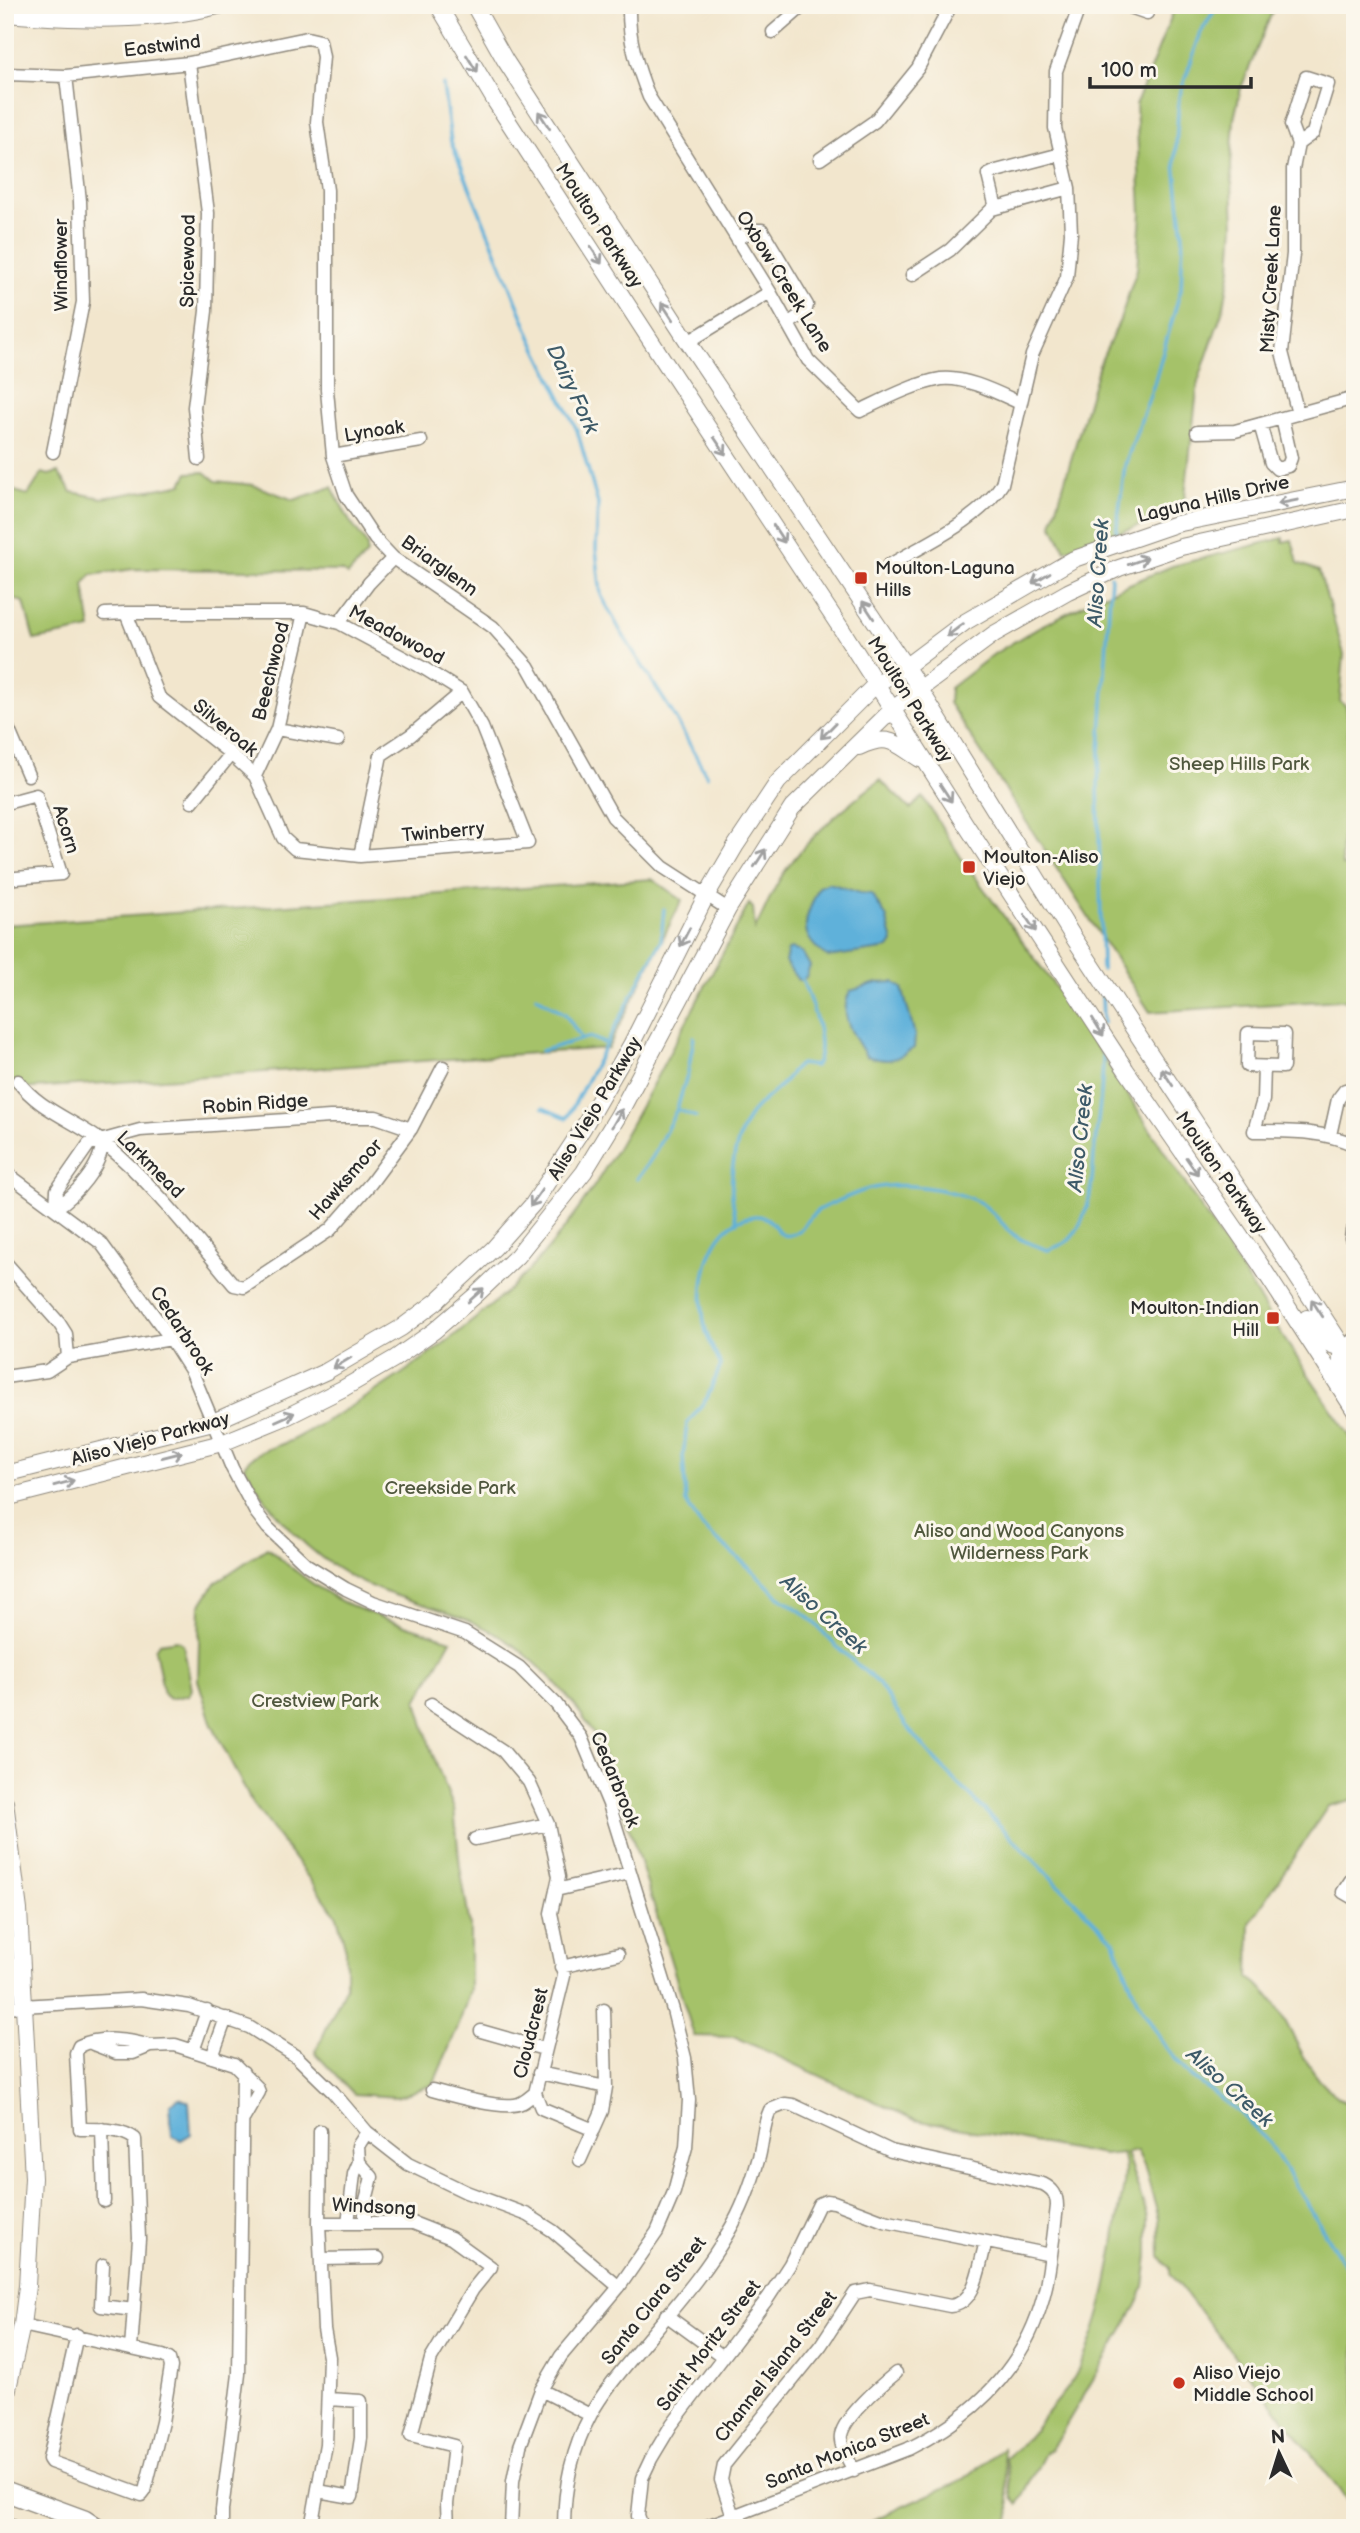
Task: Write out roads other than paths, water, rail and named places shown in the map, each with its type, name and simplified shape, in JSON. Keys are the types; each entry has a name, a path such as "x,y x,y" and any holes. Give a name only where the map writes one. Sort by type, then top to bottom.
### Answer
{"highway":[{"path":"5,2491 84,2520 96,2528"}],"main road":[{"path":"12,12 107,20 187,14 222,5"},
{"name":"Moulton Parkway","path":"438,5 489,91 925,762 1126,1070 1260,1264 1355,1412"},
{"name":"Moulton Parkway","path":"474,5 505,60 688,342 780,483 816,529 919,688 1072,935 1351,1344 1355,1366"},
{"name":"Laguna Hills Drive","path":"905,667 965,622 1074,559 1160,529 1355,488"},
{"path":"919,688 994,634 1068,592 1119,568 1164,552 1355,509"},
{"name":"Aliso Viejo Parkway","path":"5,1474 213,1422 327,1371 401,1328 436,1302 494,1248 533,1204 583,1128 631,1045 706,896 778,782 876,684 905,667"},
{"name":"Aliso Viejo Parkway","path":"5,1498 222,1443 288,1416 394,1359 434,1331 477,1294 517,1256 591,1161 618,1116 728,909 792,808 892,709 919,688"},
{"path":"847,753 872,741 888,740 925,762"},
{"path":"1260,1264 1282,1279 1324,1341 1331,1346 1351,1344"},
{"path":"1351,1344 1340,1362 1355,1390"},
{"path":"5,1802 19,1910 33,2178 31,2246 22,2325 5,2402"}],"street":[{"name":"Oxbow Creek Lane","path":"629,5 628,28 636,65 649,97 770,292 808,360 860,411 896,394 943,379 980,385 1020,403"},
{"path":"773,32 804,5"},
{"path":"820,159 875,121 918,68 951,5"},
{"path":"888,566 980,510 994,497 1002,484 1032,355 1068,277 1071,233 1069,188 1055,128 1056,71 1080,5"},
{"path":"1124,5 1147,13"},
{"name":"Eastwind","path":"5,74 66,76 189,63 307,38 320,41"},
{"name":"Briarglenn","path":"320,41 323,57 317,122 327,190 327,390 333,456 346,495 375,539 393,558 493,626 528,666 613,817 663,867 728,909"},
{"name":"Spicewood","path":"189,63 208,213 206,311 194,407 199,459"},
{"name":"Windflower","path":"53,452 83,302 80,201 66,76"},
{"name":"Misty Creek Lane","path":"1298,144 1313,132 1328,84 1306,77 1292,125 1298,144 1293,169 1293,254 1282,352 1298,415"},
{"path":"996,208 988,175 1061,154"},
{"path":"912,275 950,250 992,209 1069,188"},
{"path":"737,239 753,230 762,230 807,305 805,312 788,324"},
{"path":"688,342 770,292"},
{"path":"1197,432 1235,430 1355,398"},
{"path":"1260,424 1270,463 1277,469 1288,466 1291,458 1282,418"},
{"name":"Lynoak","path":"333,456 421,441"},
{"path":"339,623 369,583 393,558"},
{"name":"Silveroak","path":"126,613 159,697 255,776 283,838 295,849 360,856"},
{"name":"Meadowood","path":"105,614 304,613 339,623 425,668 463,692 482,727 528,843"},
{"name":"Beechwood","path":"255,776 277,729 304,613"},
{"path":"360,856 381,755 411,735 463,692"},
{"path":"5,721 28,775"},
{"path":"277,729 338,740"},
{"path":"192,802 231,754"},
{"name":"Acorn","path":"5,800 10,803 36,795 61,874 5,879"},
{"name":"Twinberry","path":"360,856 528,843"},
{"name":"Hawksmoor","path":"244,1287 330,1230 371,1183 411,1129 443,1067"},
{"path":"1264,1067 1263,1100 1254,1131 1313,1131 1355,1145"},
{"name":"Larkmead","path":"18,1081 30,1096 102,1142 152,1187 234,1285 244,1287"},
{"path":"1330,1135 1338,1099 1345,1090 1355,1089"},
{"name":"Robin Ridge","path":"56,1208 57,1190 89,1144 140,1130 330,1117 376,1117 411,1129"},
{"path":"56,1208 73,1197 102,1153 102,1142"},
{"path":"80,1157 94,1166"},
{"name":"Cedarbrook","path":"5,1172 101,1243 192,1372 255,1511 274,1534 307,1565 346,1589 373,1602 465,1633 519,1667 556,1704 581,1738 609,1804 685,2057 689,2100 686,2147 674,2192 657,2232 619,2287 562,2356 541,2389 520,2446 513,2481 511,2528"},
{"path":"1355,1230 1351,1238 1355,1245"},
{"path":"5,1262 59,1323 66,1335 68,1357"},
{"path":"5,1377 47,1371 68,1357 171,1339"},
{"name":"Cloudcrest","path":"431,1704 503,1751 525,1776 548,1824 559,1877 551,1913 564,1976 535,2093"},
{"path":"475,1839 548,1824"},
{"path":"556,1890 630,1873"},
{"path":"1355,1874 1343,1892 1355,1899"},
{"path":"561,1967 618,1954"},
{"name":"Windsong","path":"5,2007 141,1999 189,2006 226,2018 269,2038 297,2057 333,2092 367,2132 408,2164 466,2192 516,2210 545,2226 619,2287"},
{"path":"580,2160 602,2111 606,2087 604,2010"},
{"path":"193,2051 207,2011"},
{"path":"212,2057 226,2018"},
{"path":"481,2031 544,2049"},
{"path":"131,2349 139,2239 135,2140 129,2134 102,2129 80,2129 76,2053 79,2046 90,2043 116,2053 133,2053 150,2046 175,2045 234,2064 243,2072 239,2374 222,2528"},
{"path":"539,2073 606,2087"},
{"path":"432,2090 469,2100 511,2105 520,2104 535,2093 541,2108 594,2130"},
{"name":"Santa Clara Street","path":"564,2528 570,2472 590,2415 605,2391 708,2263 730,2230 746,2196 756,2165 765,2120 770,2110 785,2104 793,2105 891,2151 1043,2184 1055,2193"},
{"path":"102,2129 104,2201"},
{"path":"319,2223 320,2131"},
{"path":"348,2223 354,2174 359,2162 358,2146 367,2132"},
{"path":"359,2162 372,2177 365,2204 365,2223"},
{"name":"Santa Monica Street","path":"702,2528 854,2472 939,2434 968,2413 991,2390 1019,2351 1033,2323 1045,2287 1051,2255 1057,2206 1055,2193"},
{"name":"Saint Moritz Street","path":"642,2528 638,2516 642,2478 651,2459 672,2424 768,2298 790,2264 815,2210 826,2202 834,2202 884,2221 986,2242"},
{"name":"Windsong","path":"311,2528 326,2444 328,2399 329,2357 324,2329 319,2223 413,2223 451,2238 491,2267 473,2290 431,2359 411,2435 454,2446 447,2504 448,2528"},
{"path":"986,2242 1051,2255"},
{"name":"Channel Island Street","path":"733,2516 721,2480 724,2465 821,2344 855,2293 870,2290 956,2306 971,2294 986,2242"},
{"path":"321,2259 378,2258"},
{"path":"103,2264 102,2306 134,2310"},
{"path":"666,2315 722,2356"},
{"path":"22,2325 77,2336 169,2359 162,2422 142,2495 49,2459 77,2336"},
{"path":"854,2472 842,2443 842,2434 869,2395 896,2373"},
{"path":"541,2389 590,2415"},
{"path":"318,2491 352,2497 361,2438 361,2401 328,2399"}],"water":[{"path":"829,883 871,894 886,916 893,942 889,948 828,957 817,949 807,933 807,917 819,887"},
{"path":"788,950 802,952 810,966 802,980 798,980 785,962"},
{"path":"894,982 902,988 915,1035 914,1048 891,1060 880,1060 866,1056 852,1033 846,1017 847,1000 850,991 877,983"},
{"path":"179,2098 189,2102 191,2134 181,2140 172,2136 170,2104"}],"waterway":[{"name":"Aliso Creek","path":"1115,541 1125,465 1154,384 1181,289 1183,236 1175,163 1179,97 1201,32 1218,5"},
{"name":"Dairy Fork","path":"443,85 451,142 532,339 577,430 598,504 596,549 601,595 707,776"},
{"name":"Aliso Creek","path":"1102,970 1098,784 1111,576"},
{"path":"543,1108 567,1118 661,941 664,909"},
{"name":"Dairy Fork","path":"737,1222 732,1195 733,1167 744,1127 753,1111 797,1066 815,1066 819,1057 817,1022 801,977"},
{"name":"Aliso Creek","path":"1102,992 1103,1023"},
{"path":"536,996 565,1014 582,1039"},
{"path":"541,1051 589,1037 607,1044"},
{"path":"677,1109 688,1072 694,1037"},
{"name":"Aliso Creek","path":"1103,1045 1102,1086 1087,1208 1078,1228 1070,1239 1061,1245 1048,1250 1022,1240 984,1205 967,1197 910,1186 881,1187 852,1195 818,1210 793,1234 782,1234 768,1219 754,1216 737,1221 724,1231 708,1261 702,1298 706,1331 721,1365 707,1398 687,1424 683,1456 686,1502 701,1526 777,1595 809,1617 834,1644 878,1683 905,1724 936,1761 1114,1941 1137,2000 1167,2049 1191,2077 1241,2113 1270,2144 1355,2282"},
{"path":"637,1179 653,1156 677,1109 696,1117"}],"place":[{"name":"Moulton-Laguna Hills","path":"861,578"},
{"name":"Moulton-Aliso Viejo","path":"969,867"},
{"name":"Moulton-Indian Hill","path":"1273,1318"},
{"name":"Aliso Viejo Middle School","path":"1179,2383"}],"park label":[{"name":"Sheep Hills Park","path":"1239,763"},
{"name":"Creekside Park","path":"450,1487"},
{"name":"Aliso and Wood Canyons Wilderness Park","path":"1019,1541"},
{"name":"Crestview Park","path":"315,1700"}]}
